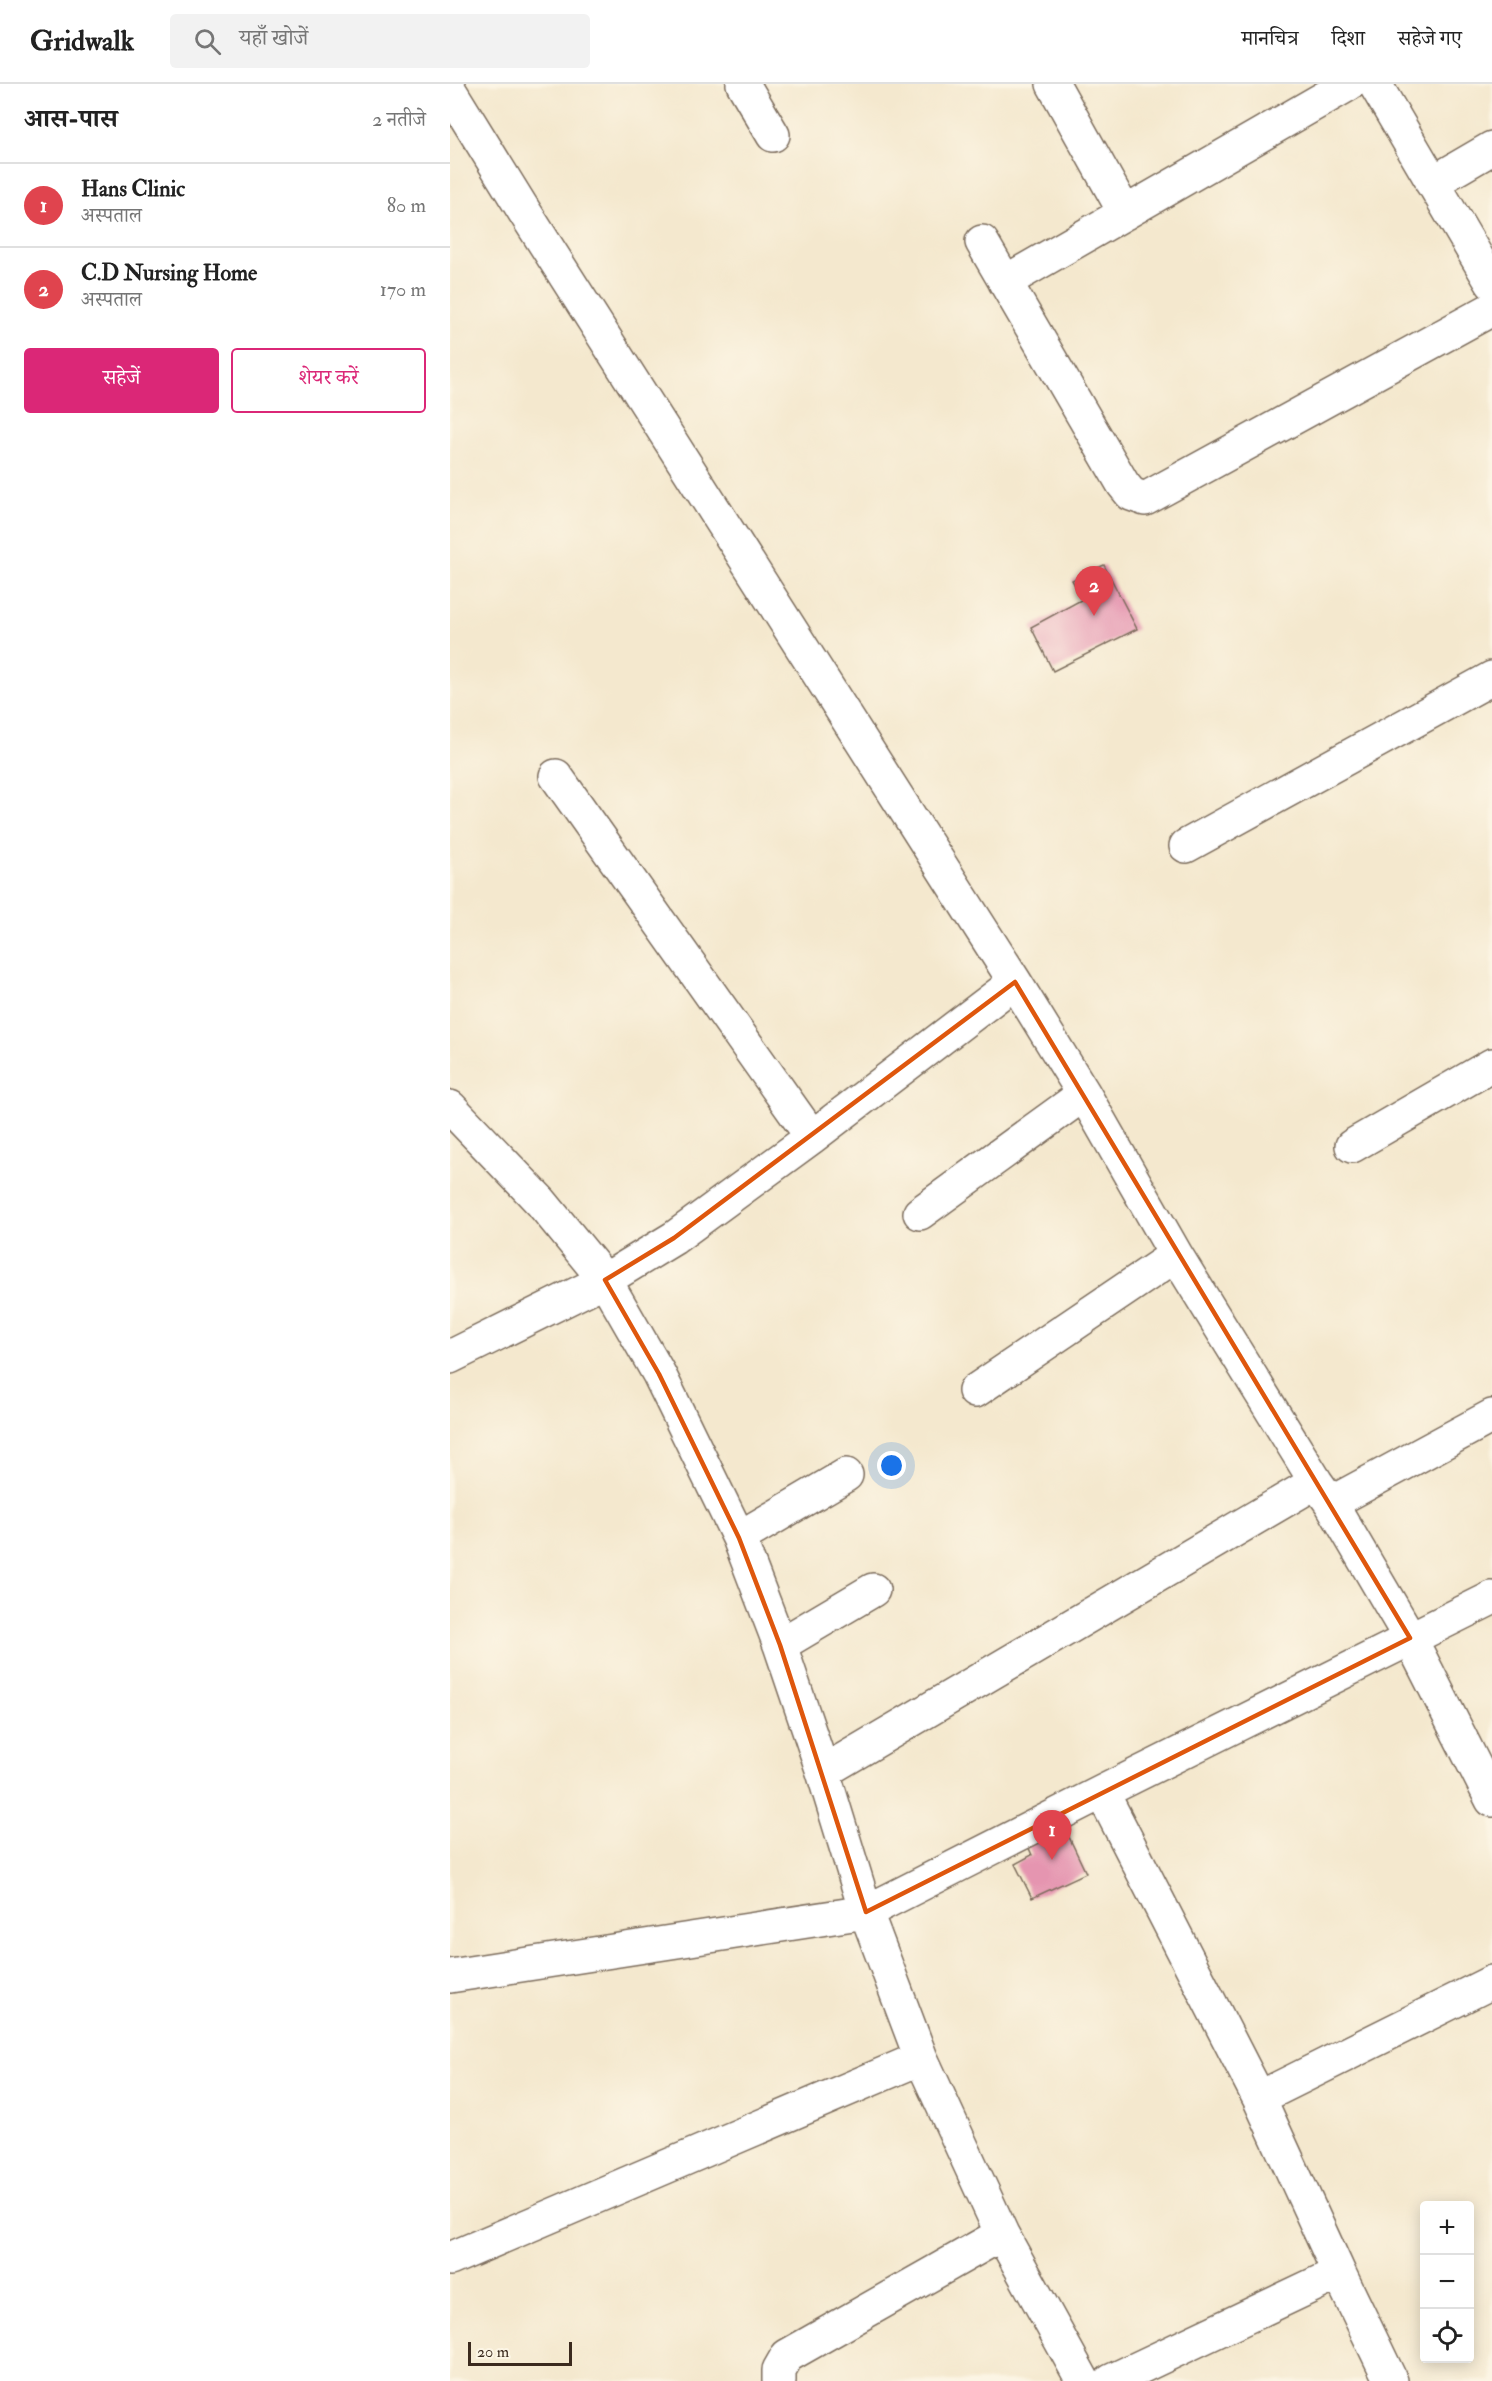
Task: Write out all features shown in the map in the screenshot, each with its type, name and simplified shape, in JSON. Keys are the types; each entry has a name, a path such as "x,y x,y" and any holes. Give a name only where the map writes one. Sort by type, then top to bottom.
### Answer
{"street":[{"path":"743,84 772,135"},
{"path":"1053,84 1125,213"},
{"path":"1005,282 1349,84"},
{"path":"1375,84 1492,283"},
{"path":"450,91 1084,1094 1176,1255 1410,1638 1492,1800"},
{"path":"1432,183 1492,148"},
{"path":"982,242 1123,484 1131,494 1145,499 1492,309"},
{"path":"1186,846 1492,678"},
{"path":"555,776 813,1137"},
{"path":"450,1357 605,1280 674,1239 813,1137 1015,982"},
{"path":"1352,1146 1492,1065"},
{"path":"920,1213 1084,1094"},
{"path":"450,1107 541,1202 605,1280 659,1374 739,1538 780,1645 823,1772 866,1912 921,2058 1002,2234 1083,2381"},
{"path":"975,1391 1176,1255"},
{"path":"823,1772 1323,1493 1492,1416"},
{"path":"739,1538 846,1475"},
{"path":"780,1645 873,1590"},
{"path":"450,1976 866,1912 1492,1598"},
{"path":"1102,1792 1259,2098 1391,2381"},
{"path":"1259,2098 1492,1982"},
{"path":"450,2259 921,2058"},
{"path":"780,2381 779,2370 787,2356 1002,2234"},
{"path":"1111,2381 1339,2273"}],"highlighted area":[{"path":"1015,982 1410,1638 866,1912 780,1645 739,1538 659,1374 605,1280 674,1238"}],"building":[{"path":"1104,565 1137,629 1053,671 1031,627 1083,599 1072,580"},
{"path":"1060,1818 1086,1873 1032,1898 1015,1864 1032,1855 1023,1835"}],"place":[{"name":"C.D Nursing Home","path":"1094,616"},
{"name":"Hans Clinic","path":"1052,1860"}]}
